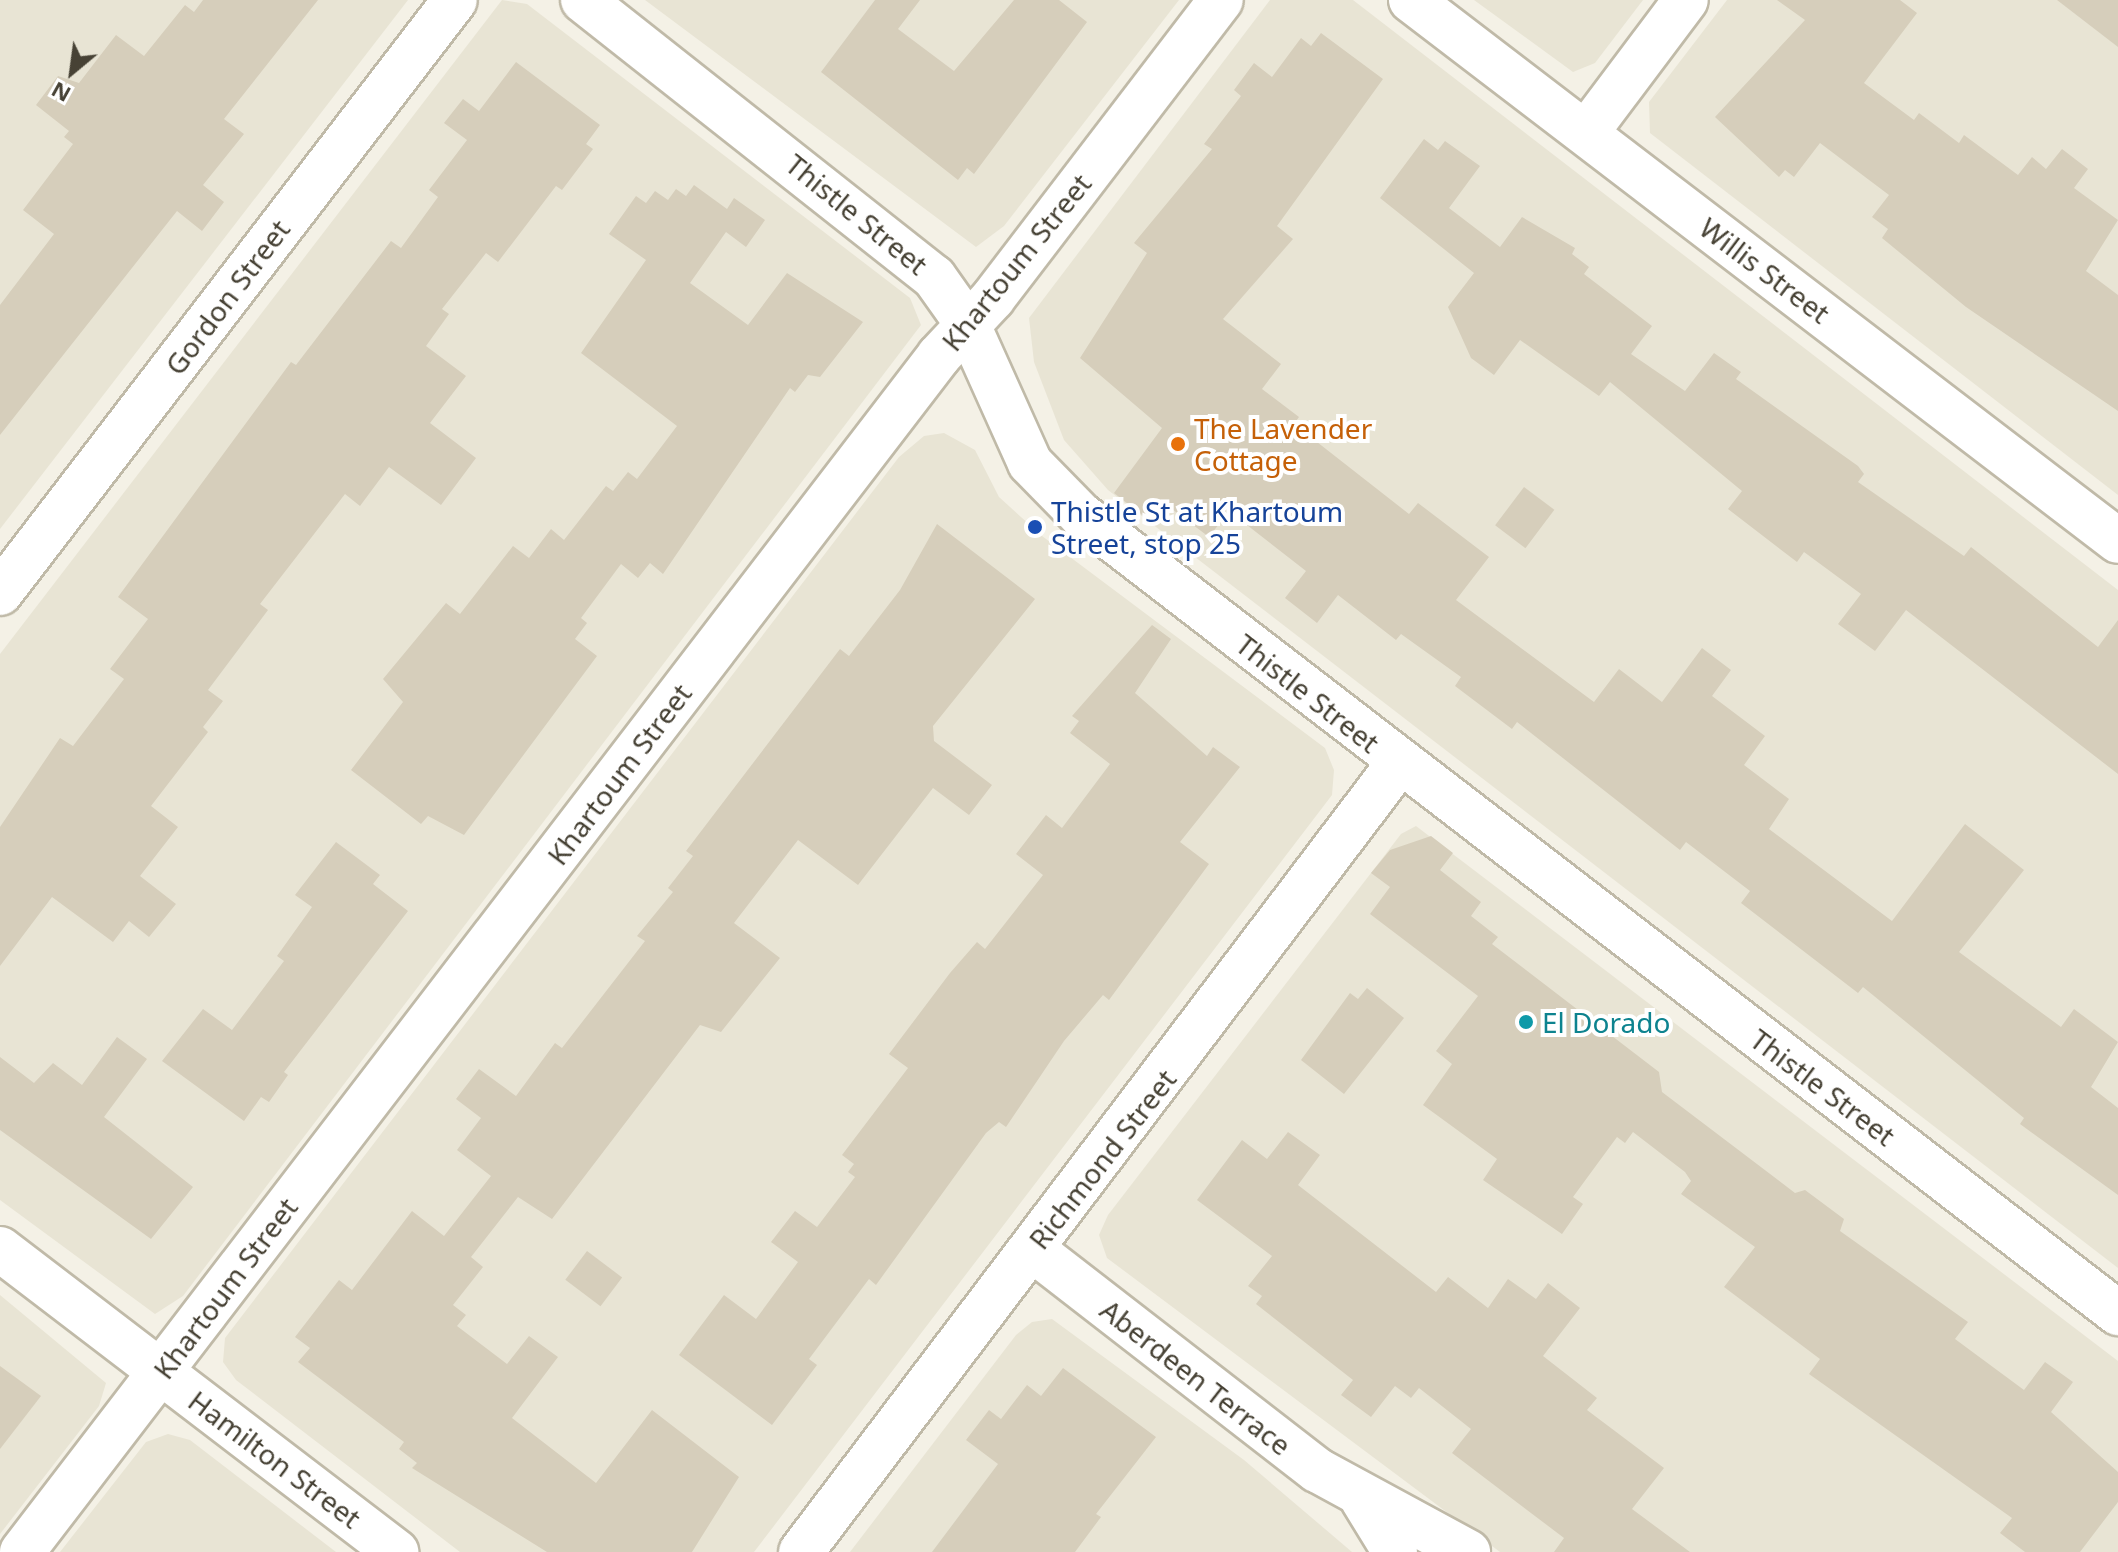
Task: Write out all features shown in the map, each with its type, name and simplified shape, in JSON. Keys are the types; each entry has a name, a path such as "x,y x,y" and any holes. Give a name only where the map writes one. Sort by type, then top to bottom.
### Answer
{"street":[{"name":"Gordon Street","path":"0,593 455,0"},
{"name":"Thistle Street","path":"583,0 912,253 968,325 1016,439 1043,481 1399,763 2118,1313"},
{"name":"Khartoum Street","path":"22,1552 1221,0"},
{"name":"Willis Street","path":"1411,0 2118,541"},
{"path":"1586,133 1686,0"},
{"name":"Richmond Street","path":"801,1552 1399,763"},
{"name":"Hamilton Street","path":"0,1249 396,1552"},
{"name":"Aberdeen Terrace","path":"1032,1249 1363,1500 1424,1522 1468,1552"},
{"name":"Aberdeen Terrace","path":"1363,1500 1395,1552"}],"shaded area":[{"path":"0,0 408,0 0,529"},
{"path":"502,0 527,4 910,298 921,325 183,1296 155,1314 0,1200 0,654"},
{"path":"645,0 1179,0 1004,226 976,247"},
{"path":"1270,0 1353,0 2118,590 2118,1268 1108,490 1064,440 1034,362 1029,318"},
{"path":"1474,0 1643,0 1595,63 1573,72"},
{"path":"1727,0 2118,0 2118,495 1650,133 1649,102"},
{"path":"944,433 975,450 999,497 1042,536 1325,748 1334,770 1332,795 754,1552 460,1552 236,1380 223,1362 225,1338 899,457 924,436"},
{"path":"1416,826 2118,1361 2118,1552 1500,1552 1107,1258 1099,1235 1108,1215 1401,834"},
{"path":"0,1295 106,1383 99,1406 0,1534"},
{"path":"1052,1319 1244,1460 1352,1552 850,1552 1016,1335 1032,1322"},
{"path":"168,1434 190,1440 336,1552 60,1552 146,1442"}],"building":[{"path":"203,0 318,0 224,119 244,134 203,185 224,202 202,231 177,211 0,435 0,305 54,234 23,210 73,144 64,137 69,131 36,105 58,76 79,83 116,35 144,56 185,5 194,12"},
{"path":"875,0 920,0 898,29 954,71 1014,0 1059,0 1087,22 974,174 967,168 958,180 821,72"},
{"path":"1777,0 1900,0 1917,13 1864,83 1914,120 1919,113 1959,143 1964,135 2018,175 2032,157 2046,169 2062,149 2088,169 2074,188 2118,220 2086,271 2118,295 2118,411 1966,307 1882,238 1888,229 1872,217 1889,195 1820,143 1794,177 1785,170 1779,177 1715,117 1805,20"},
{"path":"2057,0 2118,0 2118,47"},
{"path":"1321,33 1383,79 1277,226 1293,239 1223,319 1281,364 1262,389 1299,417 1294,424 1409,514 1418,503 1489,557 1456,600 1594,702 1619,669 1662,702 1702,648 1731,670 1712,696 1765,736 1744,765 1789,799 1769,829 1892,921 1965,824 2024,870 1959,952 2061,1027 2074,1009 2118,1042 2091,1087 2118,1108 2118,1195 2020,1124 2024,1118 1863,987 1858,993 1741,903 1750,891 1686,842 1680,850 1517,722 1512,729 1455,686 1461,677 1401,634 1396,640 1338,595 1317,623 1285,598 1306,571 1229,511 1209,537 1160,500 1146,518 1114,493 1162,428 1080,358 1147,253 1134,243 1212,149 1204,144 1241,96 1234,90 1254,63 1272,77 1301,38 1311,46"},
{"path":"516,62 600,125 586,144 593,149 562,190 556,186 498,262 486,253 442,309 449,314 426,346 466,376 430,423 476,458 441,505 389,467 360,506 345,494 260,604 268,610 208,690 223,701 203,727 208,732 151,806 178,827 140,876 176,904 149,937 129,921 113,942 52,897 0,966 0,827 60,738 73,746 124,679 110,669 148,619 118,597 291,362 296,365 391,241 401,248 438,197 429,190 467,140 444,123 463,99 479,111"},
{"path":"1424,139 1438,150 1445,141 1480,166 1449,208 1500,247 1522,217 1575,248 1572,254 1589,267 1584,274 1652,326 1631,354 1685,391 1714,353 1741,372 1736,379 1858,466 1864,474 1858,482 1964,556 1971,547 2098,647 2118,620 2118,774 1906,610 1875,651 1838,624 1861,594 1804,552 1797,562 1728,509 1742,491 1610,382 1599,396 1520,340 1494,375 1471,358 1448,307 1474,273 1380,198"},
{"path":"694,185 727,209 734,198 765,220 746,247 726,232 690,283 748,325 787,273 863,322 820,377 808,375 795,392 790,388 663,574 650,563 638,578 621,564 581,618 587,623 575,639 597,656 464,835 428,816 421,824 351,770 403,702 383,679 446,603 460,614 513,546 529,558 551,529 564,540 606,486 613,491 628,472 637,479 677,426 581,353 646,260 609,234 636,196 646,203 655,191 668,200 676,189 686,196"},
{"path":"1524,487 1554,510 1525,548 1495,525"},
{"path":"937,524 1035,599 933,726 934,741 992,785 969,815 933,788 858,885 798,840 734,923 780,958 721,1032 700,1025 552,1219 518,1197 471,1257 483,1267 453,1305 466,1315 457,1326 507,1364 529,1336 558,1357 512,1418 596,1483 652,1410 739,1477 692,1552 547,1552 412,1468 417,1463 399,1449 404,1442 298,1362 310,1348 295,1337 339,1280 352,1290 412,1211 444,1236 491,1176 457,1150 481,1118 456,1099 479,1069 516,1096 555,1043 562,1048 645,941 637,936 673,892 668,888 693,856 686,851 840,649 849,656 900,590"},
{"path":"1152,625 1171,639 1135,693 1207,756 1213,747 1240,767 1180,842 1209,864 1109,1000 1103,995 1064,1041 1006,1127 999,1122 986,1133 876,1285 869,1279 809,1359 817,1365 772,1425 679,1355 724,1295 756,1319 798,1262 771,1242 795,1211 817,1227 855,1177 848,1172 854,1164 842,1155 908,1068 889,1054 950,973 977,942 985,949 1043,875 1016,854 1046,815 1062,828 1110,764 1070,733 1079,721 1072,716"},
{"path":"1431,836 1453,853 1440,870 1481,902 1471,916 1498,937 1492,944 1659,1072 1662,1092 1795,1193 1805,1190 1844,1219 1840,1231 1968,1322 1955,1339 2024,1390 2045,1362 2073,1382 2051,1412 2118,1472 2118,1502 2080,1552 2025,1552 2000,1533 2012,1518 1809,1374 1820,1359 1724,1287 1755,1247 1681,1194 1691,1181 1685,1172 1633,1132 1625,1143 1617,1137 1573,1197 1583,1204 1562,1234 1483,1180 1497,1159 1423,1105 1452,1064 1436,1051 1478,996 1370,914 1390,887 1371,873 1390,850"},
{"path":"336,842 380,875 373,884 408,911 284,1072 288,1075 269,1102 261,1097 244,1121 162,1061 203,1009 232,1030 284,961 277,956 312,907 295,895"},
{"path":"1367,988 1404,1018 1344,1094 1301,1060 1350,993 1358,999"},
{"path":"117,1037 147,1059 104,1117 193,1187 151,1239 0,1130 0,1057 34,1083 53,1063 82,1085"},
{"path":"1288,1132 1320,1155 1298,1185 1436,1292 1448,1277 1488,1308 1508,1279 1536,1299 1548,1283 1580,1308 1543,1356 1597,1398 1587,1410 1664,1468 1632,1509 1690,1552 1554,1552 1564,1538 1452,1453 1471,1429 1419,1388 1411,1398 1395,1386 1371,1417 1341,1395 1353,1380 1256,1304 1262,1296 1248,1286 1272,1256 1197,1200 1242,1140 1267,1159"},
{"path":"587,1251 622,1277 600,1306 565,1280"},
{"path":"0,1366 41,1396 0,1449"},
{"path":"1063,1368 1156,1437 1096,1514 1101,1517 1075,1552 932,1552 998,1464 966,1440 989,1410 1001,1419 1027,1385 1041,1396"}],"place":[{"name":"The Lavender Cottage","path":"1178,444"},
{"name":"Thistle St at Khartoum Street, stop 25","path":"1035,527"},
{"name":"El Dorado","path":"1526,1022"}]}
